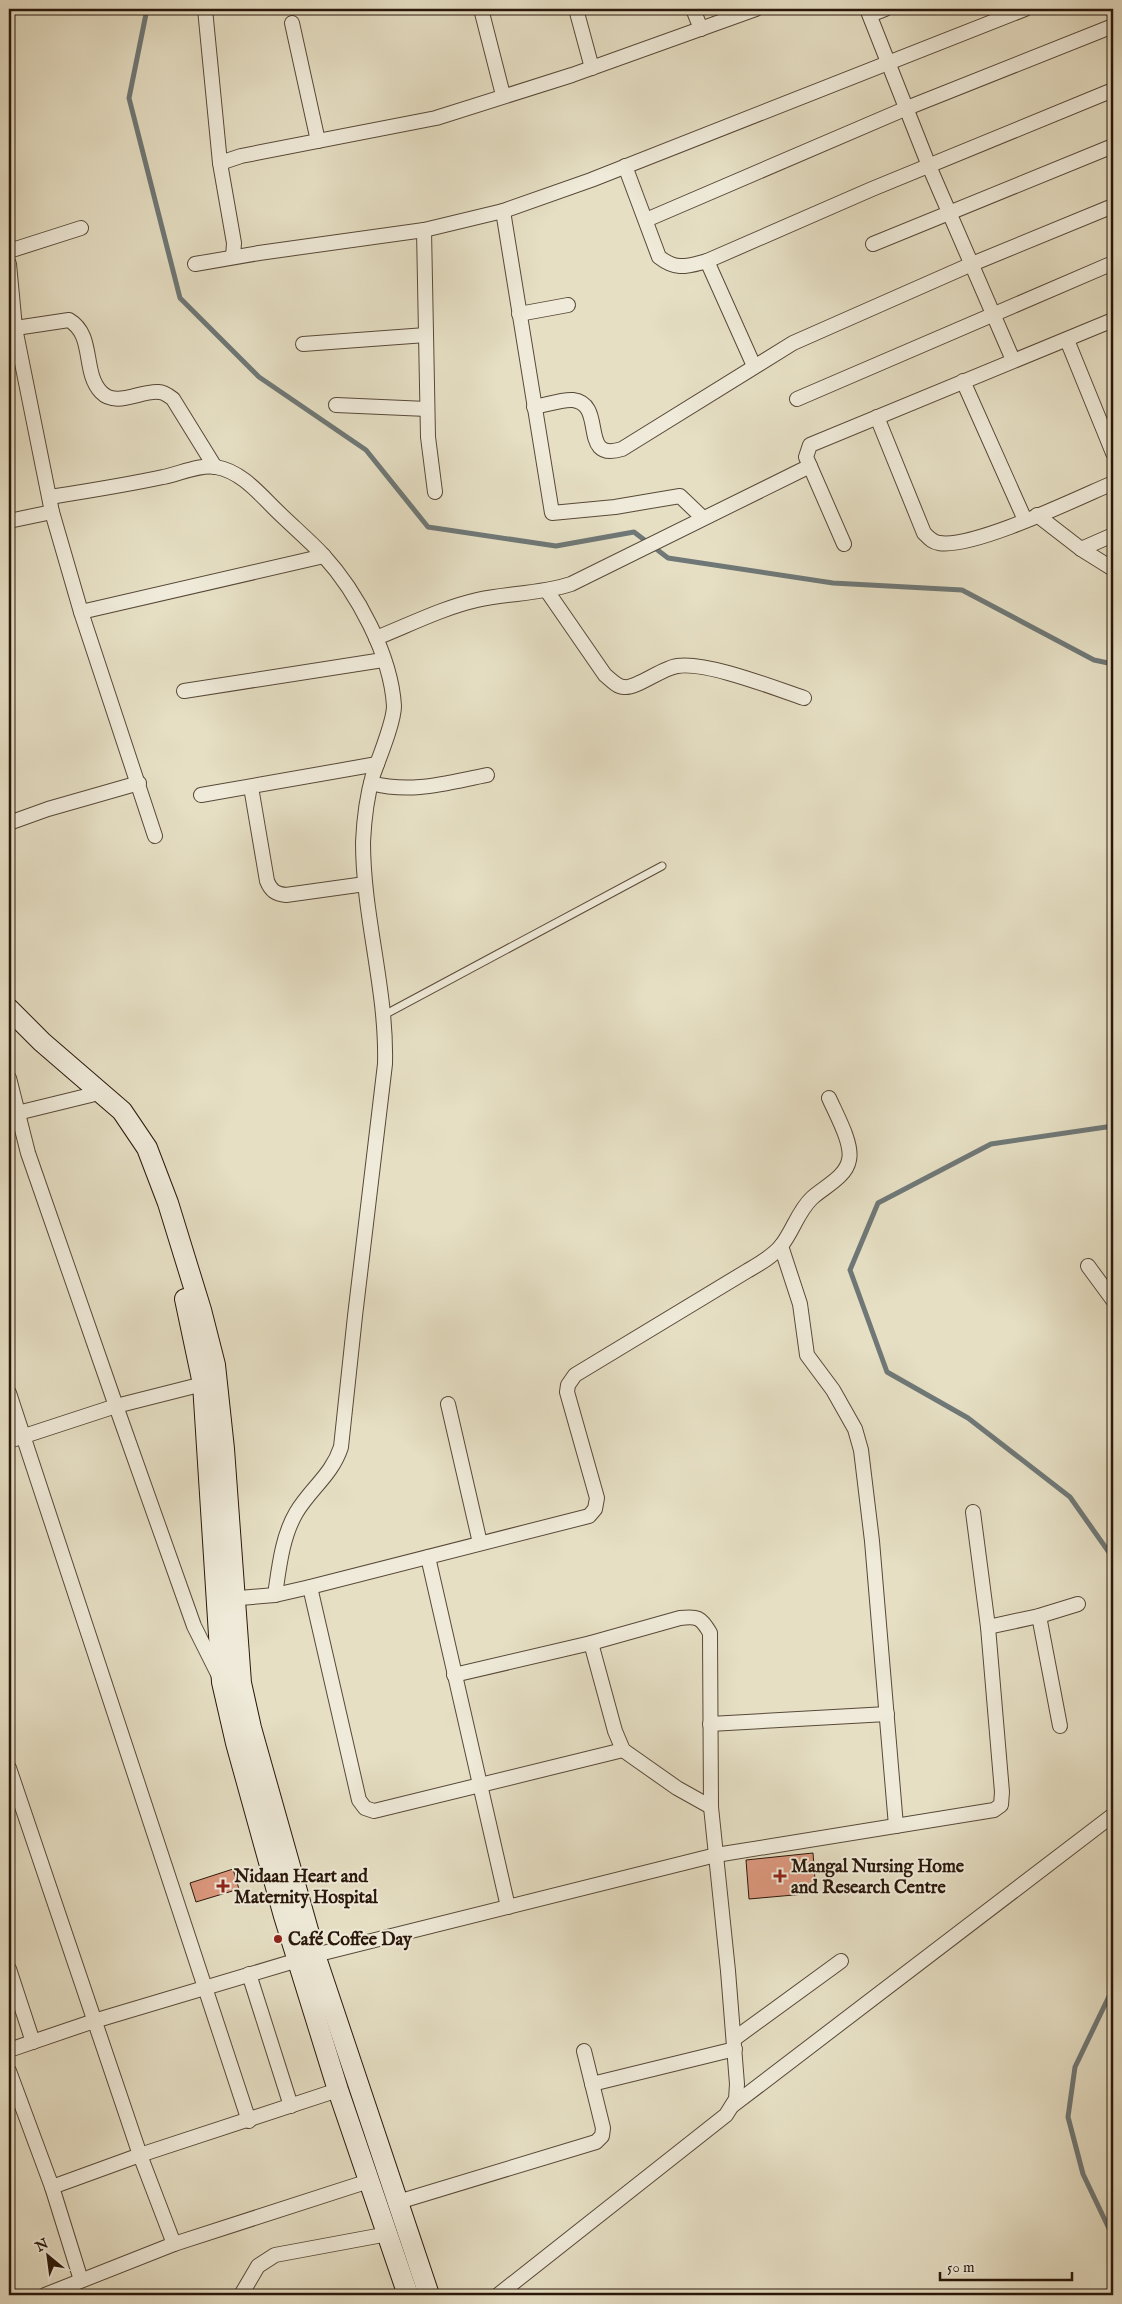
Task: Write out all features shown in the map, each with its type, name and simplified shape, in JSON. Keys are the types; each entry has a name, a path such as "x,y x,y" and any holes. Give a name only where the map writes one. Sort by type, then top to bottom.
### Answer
{"main road":[{"path":"9,1009 28,1029 99,1093 122,1111 148,1148 201,1310 210,1384 232,1683 250,1728 338,2090 408,2295"},
{"path":"307,1957 398,2202 429,2295"}],"street":[{"path":"205,9 220,163 234,243 233,257"},
{"path":"481,9 503,95"},
{"path":"576,9 592,68"},
{"path":"693,9 701,30"},
{"path":"220,163 241,156 436,118 592,68 756,9"},
{"path":"885,9 868,12 930,166 1013,360"},
{"path":"195,264 424,230 503,211 890,64 1025,9"},
{"path":"292,23 318,141"},
{"path":"646,220 907,108 1113,26"},
{"path":"625,166 660,258 669,265 682,267 707,261 1113,90"},
{"path":"873,244 1113,146"},
{"path":"534,407 571,400 580,402 586,406 591,415 597,445 603,450 611,452 638,439 793,343 972,264 1113,206"},
{"path":"503,211 552,513 615,507 680,496 703,518"},
{"path":"9,251 81,228"},
{"path":"424,230 429,457 436,492"},
{"path":"707,261 754,366"},
{"path":"797,399 1113,263"},
{"path":"9,264 12,328 52,512 81,612 155,836"},
{"path":"519,314 568,305"},
{"path":"12,328 69,320 76,324 82,332 94,380 100,392 110,398 129,398 151,392 162,392 173,399 215,467"},
{"path":"844,544 806,456 810,446 962,381 1113,320"},
{"path":"303,344 426,335"},
{"path":"1067,340 1113,453"},
{"path":"962,381 1031,518 1113,569"},
{"path":"336,404 427,409"},
{"path":"877,417 924,532 930,540 940,543 960,542 988,534 1113,483"},
{"path":"376,638 453,606 479,600 547,592 571,584 810,466"},
{"path":"50,497 215,467 230,471 247,482 324,556 354,597 376,638 394,708 371,783 363,840 365,884 384,1015 385,1064 354,1316 341,1447 336,1462 306,1497 295,1514 287,1535 275,1595"},
{"path":"9,521 52,512"},
{"path":"1081,549 1113,535"},
{"path":"81,612 324,556"},
{"path":"547,592 605,675 624,688 632,686 663,669 692,664 804,698"},
{"path":"184,691 383,660"},
{"path":"201,796 377,764"},
{"path":"371,783 405,789 486,775"},
{"path":"9,823 48,809 139,783"},
{"path":"251,787 270,889 276,894 286,895 365,884"},
{"path":"9,1078 14,1114 194,1626 232,1683"},
{"path":"14,1114 99,1093"},
{"path":"226,1599 275,1595 310,1587 589,1516 595,1509 597,1498 567,1392 568,1385 574,1375 747,1272 770,1257 781,1246 801,1211 811,1198 838,1177 846,1168 850,1159 849,1145 829,1098"},
{"path":"781,1246 800,1304 807,1355 832,1390 855,1429 861,1450 872,1541 896,1826"},
{"path":"1088,1266 1108,1284 1113,1300"},
{"path":"9,1441 116,1406 210,1384"},
{"path":"9,1393 249,2121"},
{"path":"448,1404 480,1543"},
{"path":"9,2050 94,2021 307,1957 716,1855 980,1814 994,1810 1001,1805 1002,1792 988,1627 973,1512"},
{"path":"428,1557 508,1907"},
{"path":"310,1587 359,1800 365,1808 374,1811 623,1750"},
{"path":"988,1627 1039,1616 1078,1604"},
{"path":"1039,1616 1060,1726"},
{"path":"454,1675 591,1643 680,1618 694,1617 704,1622 710,1633 711,1807 735,2044 738,2084 736,2099 726,2114 498,2295"},
{"path":"591,1643 615,1731 623,1750 677,1788 711,1807"},
{"path":"710,1724 887,1714"},
{"path":"9,1768 140,2155 174,2244"},
{"path":"731,2106 1113,1815"},
{"path":"592,2084 735,2044 841,1962"},
{"path":"9,1969 33,2042"},
{"path":"249,1974 291,2106"},
{"path":"398,2202 596,2142 602,2136 603,2128 584,2051"},
{"path":"9,2071 52,2187 81,2280"},
{"path":"52,2187 140,2155 249,2121 338,2090"},
{"path":"45,2295 174,2244 369,2181"},
{"path":"240,2295 258,2266 275,2255 388,2234"}],"lane":[{"path":"384,1015 662,866"}],"building":[{"path":"813,1853 816,1893 749,1899 746,1860"},
{"path":"233,1869 239,1889 196,1902 190,1883"}],"waterway":[{"path":"147,9 129,98 180,298 259,377 366,450 428,527 556,546 634,532 668,558 833,583 962,590 1094,660 1113,664"},
{"path":"1113,1126 991,1144 878,1203 850,1270 887,1372 968,1418 1070,1497 1113,1558"},
{"path":"1113,1988 1075,2067 1068,2117 1083,2174 1113,2237"}],"place":[{"name":"Mangal Nursing Home and Research Centre","path":"780,1876"},
{"name":"Nidaan Heart and Maternity Hospital","path":"223,1886"},
{"name":"Café Coffee Day","path":"278,1939"}]}
